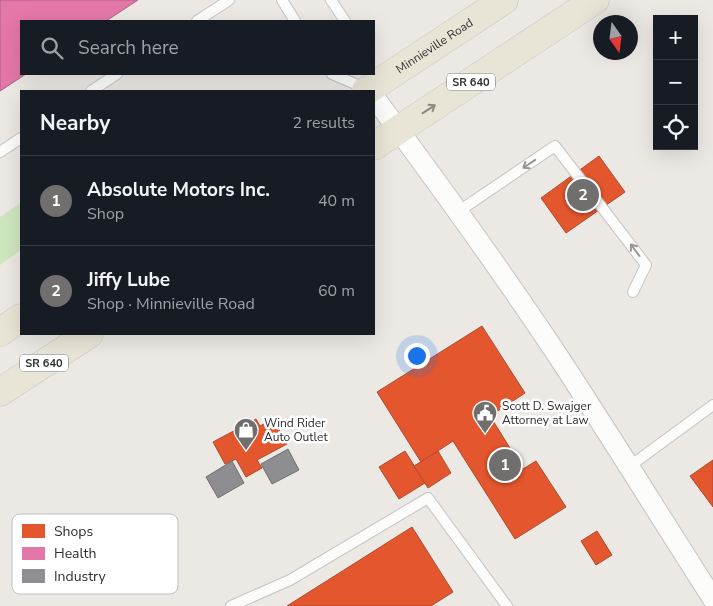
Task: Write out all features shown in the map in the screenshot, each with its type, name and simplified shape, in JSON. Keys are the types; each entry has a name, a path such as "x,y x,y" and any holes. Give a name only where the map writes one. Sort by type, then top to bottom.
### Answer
{"main road":[{"name":"Minnieville Road","path":"369,89 504,0"},
{"name":"SR 640","path":"375,145 595,0"},
{"path":"0,332 20,319"},
{"name":"SR 640","path":"0,392 87,335"}],"street":[{"path":"375,97 459,211 546,338 630,466 713,599"}],"lane":[{"path":"199,20 229,0"},
{"path":"282,0 294,20"},
{"path":"331,0 344,20"},
{"path":"93,90 116,75"},
{"path":"334,75 369,89"},
{"path":"0,152 20,139"},
{"path":"459,211 555,146 646,265 634,292"},
{"path":"630,466 713,406"},
{"path":"231,606 290,580 428,498 507,606"}],"green space":[{"path":"20,204 20,251 0,265 0,217"}],"building: Shops":[{"path":"599,156 625,192 566,233 541,198"},
{"path":"482,326 525,393 490,416 523,469 536,461 566,507 515,539 453,441 421,462 377,392"},
{"name":"Wind Rider Auto Outlet","path":"256,419 260,426 273,419 287,444 257,460 262,468 246,477 236,459 225,464 213,442"},
{"path":"405,451 425,483 399,499 379,467"},
{"path":"438,451 451,473 428,488 414,466"},
{"path":"713,460 713,507 690,476"},
{"path":"412,527 453,592 431,606 287,606"},
{"path":"597,531 612,555 596,565 581,541"}],"building: Health":[{"path":"0,0 138,0 108,20 20,20 20,75 24,75 0,91"}],"building: Industry":[{"path":"288,449 299,470 272,484 261,464"},
{"path":"232,461 244,483 218,498 206,477"}],"place":[{"name":"Jiffy Lube","path":"583,195"},
{"name":"Scott D. Swajger Attorney at Law","path":"485,434"},
{"name":"Wind Rider Auto Outlet","path":"246,451"},
{"name":"Absolute Motors Inc.","path":"505,465"}]}
